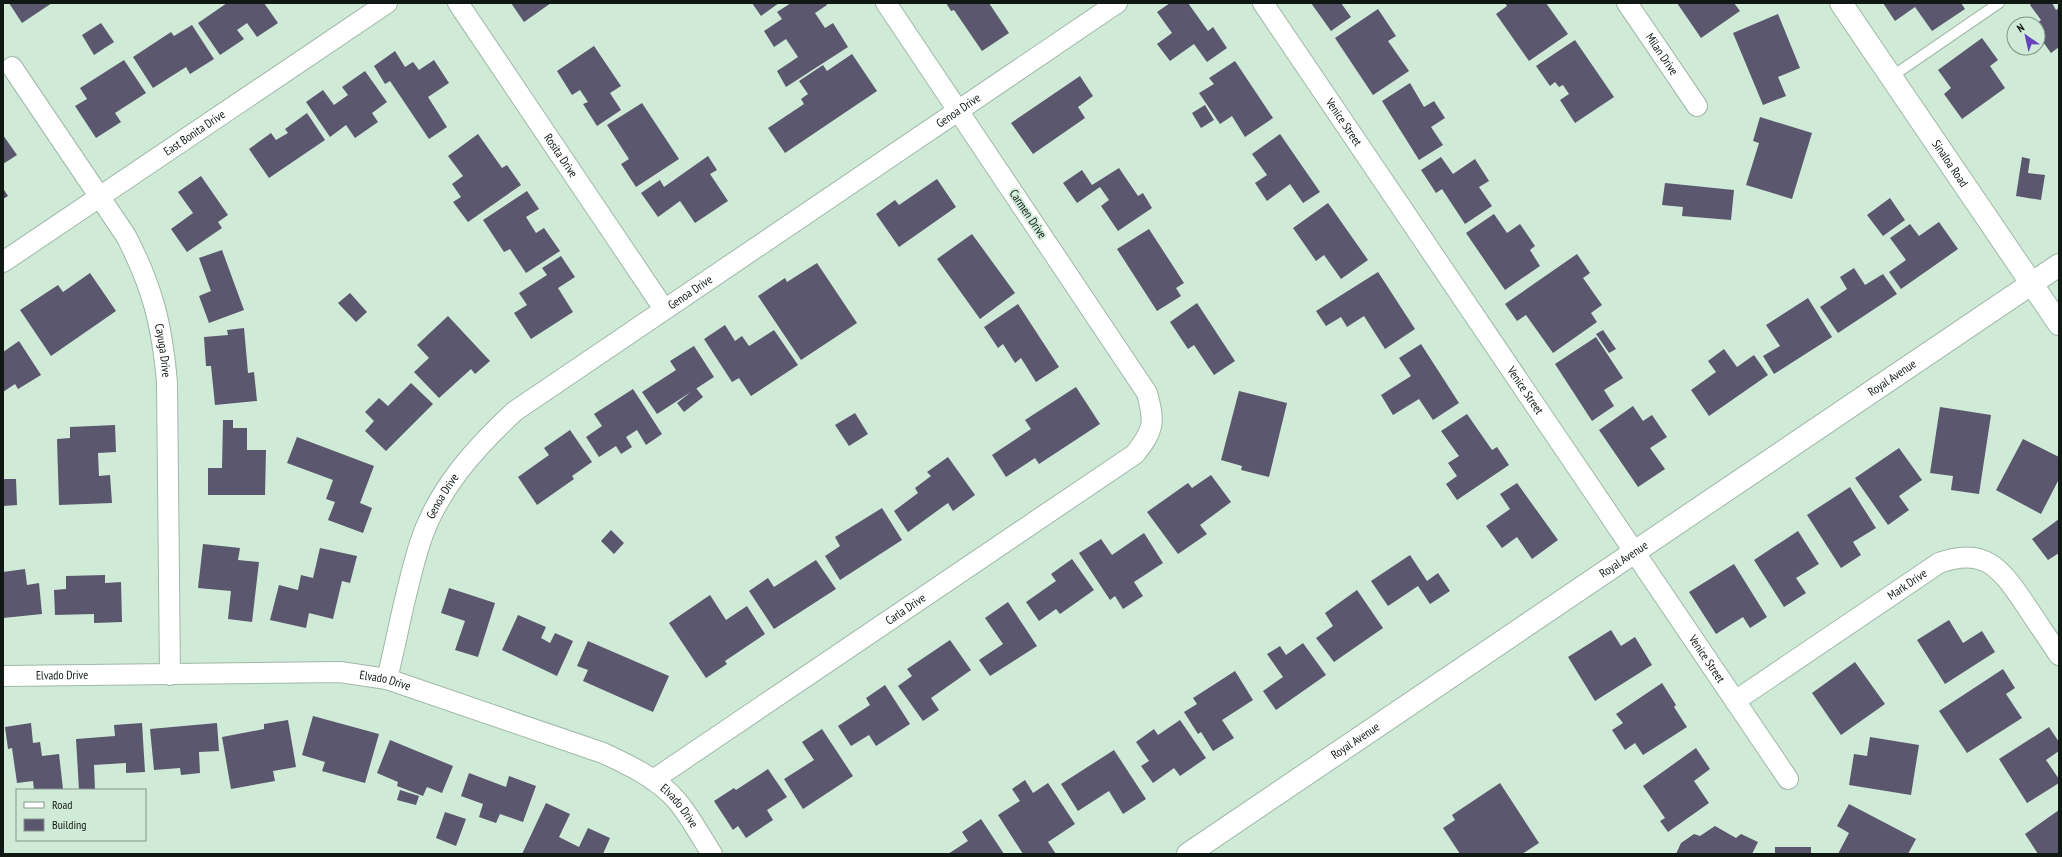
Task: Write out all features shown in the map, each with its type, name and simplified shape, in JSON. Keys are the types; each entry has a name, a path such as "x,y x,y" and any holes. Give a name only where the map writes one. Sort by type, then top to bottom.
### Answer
{"main road":[{"name":"Sinaloa Road","path":"1841,3 2059,324"},
{"name":"Royal Avenue","path":"1188,854 2059,265"}],"street":[{"name":"East Bonita Drive","path":"3,262 386,3"},
{"name":"Rosita Drive","path":"458,3 664,309"},
{"name":"Carmen Drive","path":"886,3 1147,393 1153,415 1150,431"},
{"name":"Genoa Drive","path":"387,679 420,542 439,501 462,465 487,436 515,411 1117,3"},
{"name":"Venice Street","path":"1262,3 1788,779"},
{"name":"Milan Drive","path":"1627,3 1696,106"},
{"name":"Cayuga Drive","path":"12,67 126,236 141,266 154,300 164,343 167,383 170,674"},
{"name":"Carla Drive","path":"653,780 1135,454 1148,438 1150,431"},
{"name":"Mark Drive","path":"1735,700 1939,563 1954,558 1970,557 1987,562 2005,575 2059,655"},
{"name":"Elvado Drive","path":"3,676 340,672 387,679 603,753 630,765 653,780 677,801 712,854"}],"lane":[{"path":"1891,78 1999,3"}],"building":[{"path":"9,3 52,3 22,23"},
{"path":"227,3 264,3 278,23 257,37 247,23 237,30 244,39 220,55 198,23"},
{"path":"511,3 551,3 524,22"},
{"path":"752,3 779,3 761,16"},
{"path":"791,3 826,3 827,5 815,13 825,28 833,23 848,47 786,87 777,71 798,57 786,39 774,47 764,31 782,19 777,12"},
{"path":"946,3 989,3 1009,33 982,51 954,10 951,11"},
{"path":"1170,3 1188,3 1208,31 1213,27 1227,48 1207,62 1194,44 1170,61 1157,44 1172,33 1157,12"},
{"path":"1311,3 1341,3 1351,17 1331,31"},
{"path":"1505,3 1546,3 1568,34 1529,61 1496,14 1507,6"},
{"path":"1677,3 1734,3 1740,11 1701,38"},
{"path":"1883,3 1961,3 1965,9 1932,31 1915,7 1895,21"},
{"path":"2032,3 2052,3 2056,10 2059,8 2059,47 2051,53 2046,46 2046,16 2038,16 2030,5"},
{"path":"1378,9 1396,36 1388,41 1409,71 1373,95 1335,38"},
{"path":"1778,14 1800,68 1778,77 1786,96 1763,105 1733,33"},
{"path":"101,23 114,42 94,55 82,35"},
{"path":"192,25 214,59 190,74 186,67 153,88 133,57 171,32 174,36"},
{"path":"1982,38 1998,60 1990,66 2005,88 1962,119 1944,94 1951,88 1938,70"},
{"path":"1575,40 1614,97 1575,123 1560,100 1569,94 1563,85 1559,87 1555,82 1550,86 1536,66"},
{"path":"594,46 621,86 610,93 621,110 597,126 583,104 588,102 580,90 572,95 557,71"},
{"path":"395,51 405,67 413,62 419,70 434,60 449,83 428,97 447,127 429,139 390,81 385,84 374,66"},
{"path":"852,54 877,91 785,153 768,128 804,104 801,99 808,94 799,81 823,65 827,71"},
{"path":"124,60 146,93 115,113 121,122 96,138 75,106 87,99 80,88"},
{"path":"1235,61 1273,118 1245,137 1232,116 1220,124 1199,93 1214,84 1209,78"},
{"path":"365,71 387,102 372,113 378,122 355,138 346,125 330,137 306,102 323,90 334,105 348,95 342,87"},
{"path":"1080,76 1093,96 1078,107 1085,118 1033,154 1011,123"},
{"path":"1410,83 1424,107 1434,101 1445,118 1431,127 1443,145 1419,160 1382,101"},
{"path":"642,103 679,159 636,187 621,164 629,159 607,125"},
{"path":"1205,105 1214,120 1201,128 1192,113"},
{"path":"307,113 325,140 269,178 249,149 271,133 276,140 288,133 285,129"},
{"path":"1760,117 1812,133 1792,199 1746,185 1759,143 1753,141"},
{"path":"478,134 502,168 507,165 521,185 468,222 453,202 461,197 452,184 463,176 448,156"},
{"path":"1280,134 1320,192 1303,203 1290,184 1267,201 1255,183 1267,175 1252,154"},
{"path":"3,135 17,155 3,164"},
{"path":"708,156 717,170 710,174 728,201 695,223 680,201 658,217 641,193 660,180 664,187"},
{"path":"1441,157 1453,174 1475,159 1489,181 1479,187 1492,206 1465,224 1442,189 1436,193 1421,170"},
{"path":"2022,157 2030,159 2028,173 2045,175 2041,200 2016,196"},
{"path":"1119,168 1138,196 1143,193 1152,208 1118,231 1101,206 1109,200 1100,187 1077,203 1063,183 1082,170 1092,185"},
{"path":"201,176 228,215 218,222 222,228 187,252 171,229 193,213 178,192"},
{"path":"937,179 956,207 899,247 876,214 895,200 899,205"},
{"path":"1665,183 1734,190 1731,220 1682,216 1683,207 1662,205"},
{"path":"3,188 8,196 3,199"},
{"path":"527,191 539,209 526,217 536,233 544,228 560,251 526,273 510,249 504,252 483,220"},
{"path":"1890,198 1905,220 1883,236 1867,215"},
{"path":"1328,203 1368,260 1341,279 1324,255 1316,261 1293,228"},
{"path":"1494,214 1507,233 1520,224 1535,246 1530,250 1540,266 1505,290 1466,233"},
{"path":"1939,222 1958,249 1901,289 1889,272 1906,260 1890,238 1910,224 1919,236"},
{"path":"1149,229 1184,283 1176,288 1181,296 1157,311 1117,249"},
{"path":"972,234 1015,293 980,319 937,259"},
{"path":"222,250 244,310 209,323 199,296 211,291 199,258"},
{"path":"1577,254 1590,273 1583,278 1602,305 1591,313 1597,322 1553,353 1526,315 1517,321 1505,304"},
{"path":"561,256 575,277 558,288 573,312 531,339 514,313 527,305 519,293 547,275 542,268"},
{"path":"817,263 857,323 801,360 758,296 785,278 787,282"},
{"path":"1854,268 1865,285 1883,274 1897,294 1838,333 1820,307 1847,289 1840,277"},
{"path":"1378,272 1415,329 1385,349 1364,316 1347,327 1341,317 1326,326 1316,311"},
{"path":"90,273 116,311 51,356 20,310 58,285 63,292"},
{"path":"350,293 367,312 356,322 338,303"},
{"path":"1808,298 1832,337 1774,374 1763,356 1780,346 1766,325"},
{"path":"1197,303 1235,361 1214,375 1194,345 1188,349 1170,322"},
{"path":"1018,304 1059,367 1036,382 1021,358 1015,363 1003,344 998,348 984,327"},
{"path":"448,316 490,361 475,374 471,369 439,398 414,372 429,358 417,345"},
{"path":"725,325 735,341 742,336 749,346 774,330 798,365 751,396 739,378 732,382 704,339"},
{"path":"244,328 248,373 254,372 257,401 215,405 211,366 206,366 204,337 228,335 227,330"},
{"path":"1603,330 1616,349 1609,353 1596,334"},
{"path":"1596,337 1623,378 1604,390 1614,406 1592,421 1555,364"},
{"path":"19,341 41,375 18,389 15,384 3,392 3,352"},
{"path":"1421,344 1459,403 1433,420 1419,399 1393,415 1381,395 1411,376 1399,358"},
{"path":"694,346 714,377 657,414 642,392 676,370 670,361"},
{"path":"1724,349 1737,367 1754,355 1768,375 1709,416 1691,390 1716,372 1708,361"},
{"path":"411,383 433,404 386,451 365,431 374,421 365,412 379,398 388,406"},
{"path":"1076,387 1100,424 1039,464 1035,458 1006,477 992,455 1031,429 1025,420"},
{"path":"696,388 703,397 684,412 677,403"},
{"path":"633,389 662,434 646,445 637,430 626,437 632,447 621,454 616,446 599,457 586,437 602,426 594,414"},
{"path":"1239,391 1287,403 1269,477 1241,470 1242,466 1221,460"},
{"path":"1633,406 1643,421 1652,415 1667,437 1650,448 1665,469 1638,487 1599,430"},
{"path":"1940,407 1991,415 1979,494 1951,490 1953,476 1930,473"},
{"path":"855,413 868,434 849,446 835,425"},
{"path":"1467,414 1492,450 1497,447 1509,465 1457,500 1446,484 1457,476 1448,463 1459,456 1441,431"},
{"path":"223,420 233,420 233,428 247,428 247,450 266,450 265,495 208,495 208,468 222,468"},
{"path":"115,425 116,452 98,453 99,476 110,475 112,503 59,505 57,439 70,438 70,427"},
{"path":"570,430 592,462 572,476 574,479 537,505 518,477 549,455 544,448"},
{"path":"297,437 374,466 360,503 372,508 363,533 328,520 335,502 326,499 333,480 287,463"},
{"path":"2023,439 2059,457 2059,479 2041,514 1996,490"},
{"path":"1899,448 1922,480 1899,496 1909,510 1888,525 1855,478"},
{"path":"948,457 975,495 953,511 948,503 908,532 894,511 918,493 915,488 931,476 927,472"},
{"path":"1211,475 1231,502 1200,525 1207,534 1178,554 1147,512 1188,483 1192,488"},
{"path":"3,479 16,479 17,505 3,506"},
{"path":"1517,483 1558,540 1532,559 1517,537 1502,548 1486,526 1510,509 1500,494"},
{"path":"1850,487 1876,528 1853,542 1861,555 1841,568 1807,515"},
{"path":"882,508 902,540 840,580 825,556 840,546 835,537"},
{"path":"2059,519 2059,553 2048,560 2032,539"},
{"path":"611,530 624,543 614,554 601,541"},
{"path":"1798,531 1819,564 1796,578 1806,593 1784,607 1754,560"},
{"path":"1144,533 1163,563 1134,582 1143,596 1123,609 1115,596 1110,600 1079,553 1101,539 1112,555"},
{"path":"203,544 240,548 238,560 259,562 252,622 228,619 231,591 198,588"},
{"path":"320,548 357,556 350,583 342,581 333,619 309,613 306,628 270,620 279,585 298,590 301,575 313,578"},
{"path":"1410,555 1427,581 1438,573 1450,591 1430,604 1418,586 1388,606 1371,581"},
{"path":"1072,559 1094,590 1060,614 1056,609 1039,621 1026,602 1056,581 1051,574"},
{"path":"816,560 836,589 774,629 749,591 768,578 774,587"},
{"path":"1734,564 1767,617 1750,628 1743,617 1716,634 1689,592"},
{"path":"25,569 27,585 39,583 42,614 3,618 3,572"},
{"path":"105,575 105,583 121,582 122,622 94,623 94,614 55,615 54,590 66,589 66,576"},
{"path":"449,588 495,603 478,657 455,650 465,621 441,613"},
{"path":"1357,590 1383,628 1334,662 1316,638 1333,626 1325,613"},
{"path":"710,595 726,620 747,606 765,634 725,661 727,664 706,678 669,623"},
{"path":"1008,602 1037,646 990,676 979,660 1003,644 985,618"},
{"path":"518,615 546,627 541,638 550,643 555,633 573,641 557,676 502,650"},
{"path":"1949,620 1963,643 1982,631 1995,652 1945,684 1917,640"},
{"path":"1611,630 1621,646 1635,637 1652,665 1595,701 1568,657"},
{"path":"950,640 971,670 931,698 939,710 923,721 898,686 912,676 907,669"},
{"path":"588,641 669,676 653,712 583,681 588,670 577,666"},
{"path":"1303,643 1326,675 1276,710 1263,691 1283,677 1267,654 1280,646 1286,655"},
{"path":"1855,662 1885,704 1841,735 1812,693"},
{"path":"2003,669 2015,688 2006,694 2022,718 1967,753 1939,711"},
{"path":"1235,671 1253,700 1222,720 1234,738 1213,751 1201,732 1198,734 1184,712 1197,704 1193,698"},
{"path":"1662,683 1676,705 1674,707 1687,727 1643,755 1635,743 1625,750 1612,730 1623,723 1616,714"},
{"path":"885,685 910,724 876,746 869,735 851,746 838,726 870,705 866,698"},
{"path":"313,716 379,734 365,783 322,771 325,762 302,755"},
{"path":"288,720 296,767 273,771 275,781 231,789 222,737 264,729 264,724"},
{"path":"1180,720 1206,758 1180,776 1174,768 1153,783 1141,766 1149,761 1136,742 1154,729 1158,735"},
{"path":"31,723 33,743 40,742 42,756 59,754 63,789 34,789 33,781 17,783 12,748 8,749 5,727"},
{"path":"142,723 145,772 126,773 126,763 94,765 95,789 79,789 76,739 115,736 114,725"},
{"path":"217,723 219,751 199,752 200,773 181,775 180,768 154,770 150,729"},
{"path":"2049,727 2059,742 2059,751 2046,760 2059,779 2059,783 2027,803 1999,759"},
{"path":"822,729 853,776 803,809 784,779 814,760 802,742"},
{"path":"1870,737 1919,745 1911,795 1849,785 1854,754 1867,756"},
{"path":"390,740 453,766 442,793 427,787 423,796 397,786 398,782 377,773"},
{"path":"1696,748 1710,769 1694,781 1709,803 1668,832 1660,821 1665,818 1643,786"},
{"path":"1114,750 1146,799 1123,814 1109,791 1078,811 1061,784"},
{"path":"768,769 787,797 767,810 773,820 746,838 738,826 733,830 714,801 734,788 736,790"},
{"path":"469,773 506,787 509,776 536,786 523,822 500,814 496,823 479,817 483,804 461,796"},
{"path":"1025,780 1033,793 1048,783 1075,824 1048,842 1056,854 1023,854 998,815 1020,801 1012,789"},
{"path":"1500,783 1539,843 1522,854 1460,854 1443,828 1455,820 1452,815"},
{"path":"400,790 419,796 416,805 397,800"},
{"path":"546,803 570,814 559,837 579,847 588,828 610,838 603,854 522,854"},
{"path":"1849,804 1916,839 1908,854 1838,854 1849,833 1837,826"},
{"path":"2059,810 2059,854 2038,854 2025,834"},
{"path":"445,812 466,819 456,846 436,838"},
{"path":"981,819 1004,854 948,854 968,841 962,832"},
{"path":"1715,826 1736,838 1741,834 1758,842 1752,854 1676,854 1681,843 1694,834 1700,836"},
{"path":"1775,847 1811,847 1811,854 1775,854"}]}
